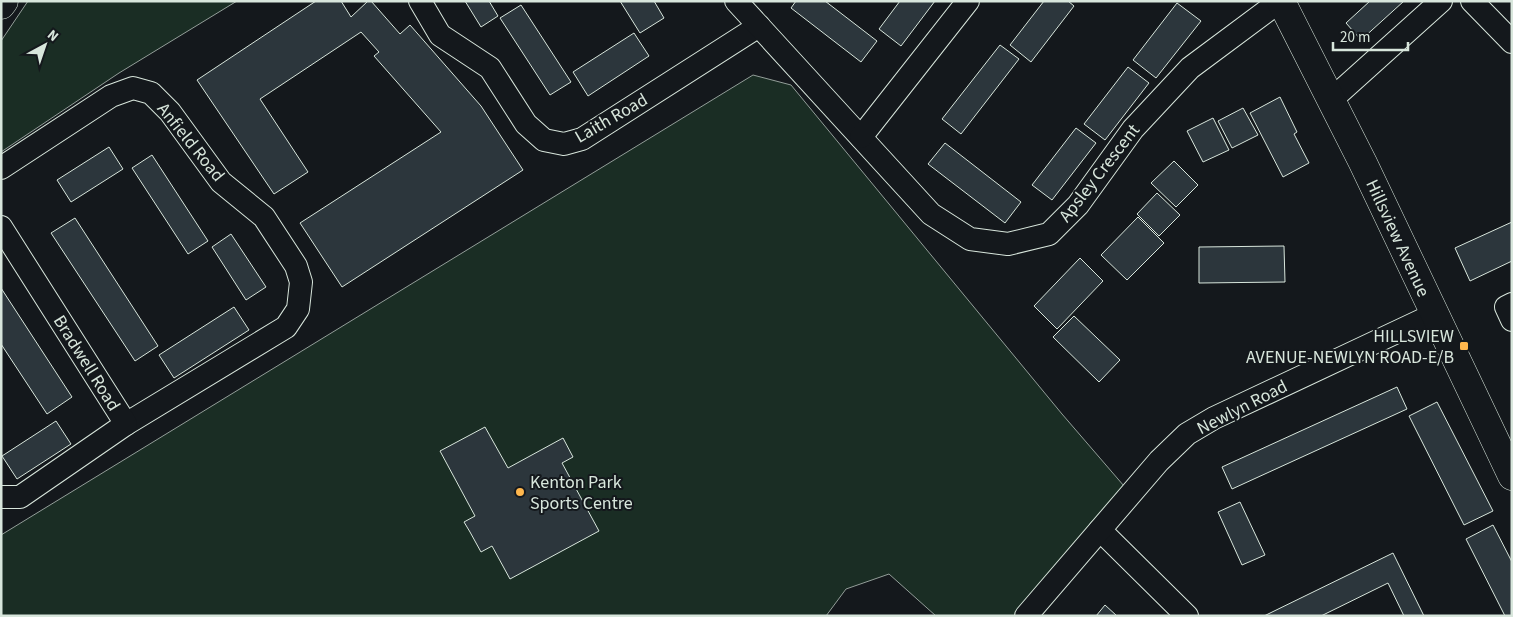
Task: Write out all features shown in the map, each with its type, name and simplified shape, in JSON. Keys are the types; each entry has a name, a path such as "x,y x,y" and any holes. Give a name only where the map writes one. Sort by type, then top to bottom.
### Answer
{"street":[{"path":"1,6 4,1"},
{"name":"Laith Road","path":"420,1 440,35 490,68 526,124 544,140 564,144 582,139 759,26"},
{"name":"Apsley Crescent","path":"736,1 931,214 970,239 1008,244 1049,234 1078,205 1133,129 1190,68 1280,1"},
{"path":"860,137 968,1"},
{"name":"Hillsview Avenue","path":"1280,1 1331,100 1512,476"},
{"path":"1331,100 1440,1"},
{"path":"1472,1 1512,42"},
{"name":"Anfield Road","path":"1,168 111,96 133,88 151,93 170,112 222,182 264,217 296,266 301,282 298,309 286,327 126,424"},
{"name":"Bradwell Road","path":"1,227 126,424 20,497 1,497"},
{"path":"1512,304 1506,307 1512,320"},
{"name":"Newlyn Road","path":"1026,616 1159,461 1187,434 1214,418 1435,314"},
{"path":"1100,530 1187,616"}],"green space":[{"path":"28,1 237,1 119,73 1,152 1,41"},
{"path":"753,75 791,85 1062,414 1124,486 1016,616 936,616 889,574 846,589 826,616 1,616 1,535"}],"building":[{"path":"316,1 341,1 351,17 368,1 371,1 400,34 410,25 481,106 523,170 342,287 300,223 441,132 374,56 379,52 361,32 260,99 308,172 274,194 197,80"},
{"path":"465,1 489,1 498,16 481,27"},
{"path":"620,1 654,1 664,18 640,33"},
{"path":"796,1 825,1 877,41 861,62 791,8"},
{"path":"900,1 935,1 901,46 879,29"},
{"path":"1044,1 1068,1 1074,6 1031,62 1010,45"},
{"path":"1370,1 1404,1 1361,40 1346,23"},
{"path":"1177,3 1201,21 1156,78 1133,60"},
{"path":"521,5 571,82 550,95 500,18"},
{"path":"634,33 649,56 588,96 573,72"},
{"path":"1000,45 1019,59 961,134 942,119"},
{"path":"1128,67 1149,83 1105,140 1084,124"},
{"path":"1280,97 1297,132 1294,134 1309,163 1283,177 1250,113"},
{"path":"1243,108 1258,135 1232,148 1218,121"},
{"path":"1213,118 1229,150 1203,162 1187,131"},
{"path":"1076,128 1096,143 1052,200 1032,185"},
{"path":"945,143 1021,202 1005,223 928,164"},
{"path":"109,147 123,169 71,202 57,180"},
{"path":"152,155 208,241 188,254 132,168"},
{"path":"1174,161 1198,185 1176,207 1151,183"},
{"path":"1157,193 1180,215 1159,236 1137,214"},
{"path":"1138,217 1164,243 1127,280 1101,255"},
{"path":"75,218 158,346 135,361 51,233"},
{"path":"1512,222 1512,261 1470,281 1455,248"},
{"path":"231,234 266,287 246,300 212,247"},
{"path":"1284,246 1285,282 1199,283 1199,247"},
{"path":"1080,258 1103,281 1057,329 1034,306"},
{"path":"1,288 72,397 47,414 1,344"},
{"path":"234,307 249,330 174,378 159,355"},
{"path":"1074,316 1120,360 1099,382 1053,337"},
{"path":"1397,387 1407,409 1232,489 1222,467"},
{"path":"1437,402 1493,511 1464,525 1409,416"},
{"path":"56,421 71,444 17,479 2,456"},
{"name":"Kenton Park Sports Centre","path":"485,427 508,468 563,438 573,457 562,463 599,531 510,579 492,546 481,552 464,522 475,516 440,451"},
{"path":"1240,502 1265,555 1242,565 1218,512"},
{"path":"1493,525 1512,562 1512,616 1505,616 1466,539"},
{"path":"1393,553 1424,616 1404,616 1388,583 1321,616 1264,616"},
{"path":"1105,605 1117,616 1096,616"}],"place":[{"name":"HILLSVIEW AVENUE-NEWLYN ROAD-E/B","path":"1464,346"},
{"name":"Kenton Park Sports Centre","path":"520,492"}]}
